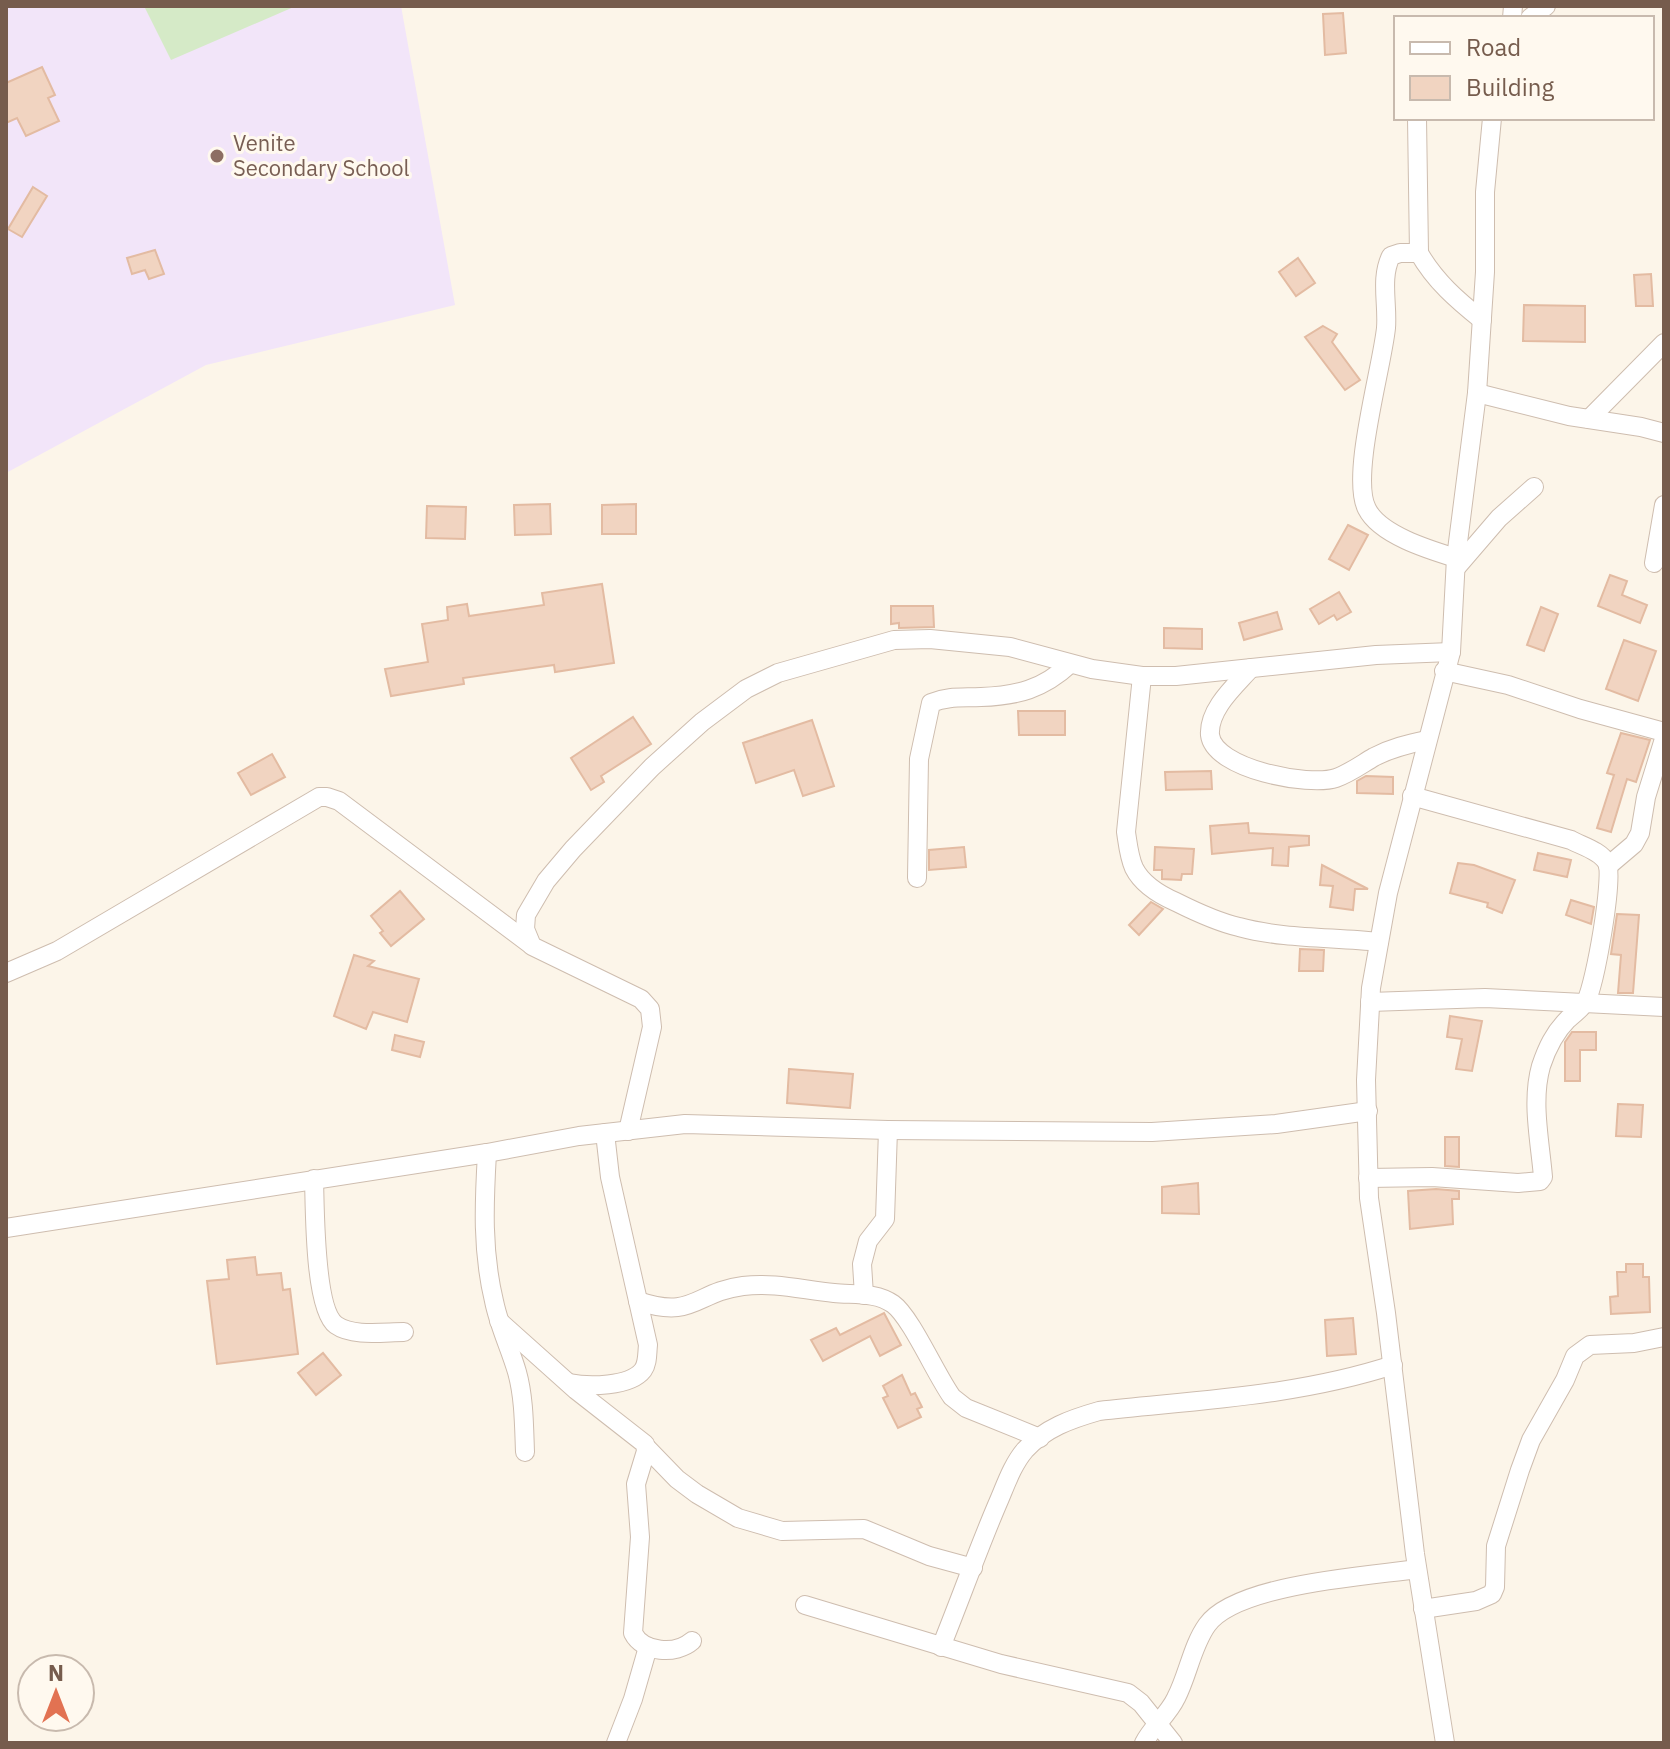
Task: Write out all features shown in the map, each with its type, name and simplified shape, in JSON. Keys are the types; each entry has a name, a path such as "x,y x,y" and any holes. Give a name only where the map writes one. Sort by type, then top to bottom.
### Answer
{"street":[{"path":"1417,120 1419,253 1453,297 1482,320"},
{"path":"1445,1743 1417,1569 1368,1178 1366,1080 1370,1002 1388,893 1451,652 1456,563 1477,393 1485,272 1485,192 1492,120"},
{"path":"1419,253 1391,256 1384,274 1386,328 1365,455 1362,494 1367,510 1401,538 1456,563"},
{"path":"1589,419 1664,343"},
{"path":"1477,393 1664,433"},
{"path":"1456,563 1534,487"},
{"path":"1654,563 1664,505"},
{"path":"532,946 525,929 526,915 546,881 652,767 718,708 778,673 894,640 930,639 1010,647 1070,664 1142,676 1316,660 1451,652"},
{"path":"917,878 919,759 931,703 946,697 1026,692 1054,679 1070,664"},
{"path":"1251,668 1226,697 1213,719 1210,736 1219,752 1243,765 1296,779 1334,778 1399,746 1427,740"},
{"path":"1444,671 1494,681 1664,732"},
{"path":"1142,676 1126,832 1134,870 1144,882 1194,911 1239,928 1379,942"},
{"path":"1608,866 1634,844 1640,833 1646,797 1664,739"},
{"path":"1368,1178 1540,1181 1543,1177 1537,1083 1549,1043 1586,1001 1609,883 1604,858 1571,840 1412,796"},
{"path":"6,973 57,951 319,797 327,797 339,801 532,946 641,999 650,1009 652,1027 628,1131"},
{"path":"1370,1002 1485,998 1664,1007"},
{"path":"6,1228 605,1133 685,1124 888,1130 1152,1132 1276,1124 1368,1111"},
{"path":"864,1295 862,1264 868,1241 885,1219 888,1130"},
{"path":"569,1383 583,1386 629,1380 642,1372 647,1361 648,1345 610,1177 605,1133"},
{"path":"487,1153 484,1243 499,1321 521,1393 525,1452"},
{"path":"314,1179 317,1256 329,1315 336,1325 353,1331 404,1332"},
{"path":"638,1301 671,1309 686,1307 710,1295 740,1286 768,1285 864,1295 894,1305 912,1330 940,1381 959,1402 1040,1438"},
{"path":"499,1321 646,1447 677,1479 738,1518 782,1531 864,1529 929,1556 973,1568"},
{"path":"1423,1609 1476,1601 1492,1594 1495,1587 1496,1546 1520,1470 1531,1440 1575,1356 1590,1345 1634,1343 1664,1337"},
{"path":"941,1647 1010,1475 1025,1451 1046,1431 1072,1418 1099,1411 1280,1391 1347,1380 1393,1365"},
{"path":"646,1447 636,1484 640,1537 632,1623 635,1638 648,1647 680,1649 692,1641"},
{"path":"1144,1743 1175,1702 1207,1623 1233,1605 1268,1593 1315,1583 1417,1569"},
{"path":"805,1605 941,1647 1128,1693 1141,1703 1173,1743"},
{"path":"616,1743 648,1647"}],"shaded area":[{"name":"Venite Secondary School","path":"6,6 401,6 455,305 206,365 6,473"}],"green space":[{"path":"144,6 296,6 171,60"}],"building":[{"path":"1343,13 1346,53 1325,55 1323,14"},
{"path":"42,67 55,95 48,98 59,121 26,136 17,118 6,123 6,83"},
{"path":"33,187 47,196 22,237 8,229"},
{"path":"155,250 164,274 149,279 145,270 132,274 127,258"},
{"path":"1298,258 1315,283 1296,296 1279,272"},
{"path":"1651,274 1653,306 1636,306 1634,275"},
{"path":"1524,305 1585,306 1585,342 1523,341"},
{"path":"1323,326 1337,334 1332,342 1360,380 1345,390 1305,337"},
{"path":"550,504 551,534 515,535 514,505"},
{"path":"636,504 636,534 602,534 602,505"},
{"path":"427,506 466,507 465,539 426,538"},
{"path":"1348,525 1368,535 1349,570 1329,559"},
{"path":"1610,575 1627,581 1622,595 1647,605 1640,623 1598,606"},
{"path":"602,584 614,663 555,672 554,665 463,678 464,684 391,696 385,669 428,662 422,624 448,620 447,607 467,604 469,616 544,605 542,593"},
{"path":"1339,592 1351,612 1337,620 1334,615 1319,624 1310,609"},
{"path":"891,606 933,606 934,627 899,628 899,623 891,624"},
{"path":"1541,607 1558,614 1544,651 1527,645"},
{"path":"1277,612 1282,629 1244,640 1239,623"},
{"path":"1164,628 1202,629 1202,649 1164,648"},
{"path":"1624,640 1656,651 1638,701 1606,689"},
{"path":"1018,711 1065,711 1065,735 1019,735"},
{"path":"633,717 651,744 601,776 604,782 591,790 571,758"},
{"path":"812,720 834,786 803,796 794,770 756,783 743,743"},
{"path":"1621,733 1650,740 1636,782 1627,779 1611,832 1597,828 1614,775 1607,773"},
{"path":"272,754 285,777 251,795 238,773"},
{"path":"1211,771 1212,789 1166,790 1165,772"},
{"path":"1366,776 1393,777 1393,794 1357,793 1357,781"},
{"path":"1248,823 1249,833 1309,836 1309,845 1289,847 1288,866 1272,865 1273,848 1212,854 1210,826"},
{"path":"964,847 966,867 929,870 929,850"},
{"path":"1155,847 1194,849 1192,874 1182,874 1181,880 1162,879 1162,870 1154,870"},
{"path":"1538,853 1571,860 1567,877 1534,870"},
{"path":"1458,863 1474,865 1515,880 1502,913 1487,907 1488,903 1450,893"},
{"path":"1322,865 1368,889 1355,889 1353,910 1330,907 1333,886 1320,885"},
{"path":"400,891 424,919 391,946 371,916"},
{"path":"1571,900 1594,907 1591,924 1566,915"},
{"path":"1151,902 1163,909 1139,935 1129,925"},
{"path":"1617,914 1639,915 1633,993 1618,993 1621,955 1611,954"},
{"path":"1300,949 1324,950 1323,971 1299,971"},
{"path":"354,955 374,961 368,966 419,979 407,1022 373,1012 366,1029 334,1016"},
{"path":"1450,1016 1482,1021 1472,1071 1456,1069 1462,1039 1447,1037"},
{"path":"1572,1032 1596,1032 1596,1050 1580,1050 1580,1081 1565,1081 1565,1042"},
{"path":"395,1035 424,1042 420,1057 392,1050"},
{"path":"789,1069 853,1074 850,1108 787,1103"},
{"path":"1618,1104 1643,1105 1641,1137 1616,1136"},
{"path":"1445,1137 1459,1137 1459,1167 1445,1166"},
{"path":"1198,1183 1199,1214 1162,1213 1162,1187"},
{"path":"1408,1191 1459,1191 1459,1199 1452,1199 1453,1224 1410,1229"},
{"path":"255,1257 257,1275 281,1273 283,1290 290,1289 298,1354 217,1364 207,1281 229,1279 227,1260"},
{"path":"1626,1264 1643,1264 1643,1277 1649,1277 1650,1312 1611,1314 1610,1297 1618,1296 1617,1272 1626,1272"},
{"path":"884,1313 901,1345 880,1356 870,1336 823,1361 811,1340 836,1328 840,1335"},
{"path":"1353,1318 1356,1354 1327,1356 1325,1320"},
{"path":"323,1353 341,1375 316,1395 298,1373"},
{"path":"902,1375 911,1395 915,1393 922,1407 917,1409 921,1417 898,1428 883,1398 888,1396 883,1386"}],"place":[{"name":"Venite Secondary School","path":"217,156"}]}
